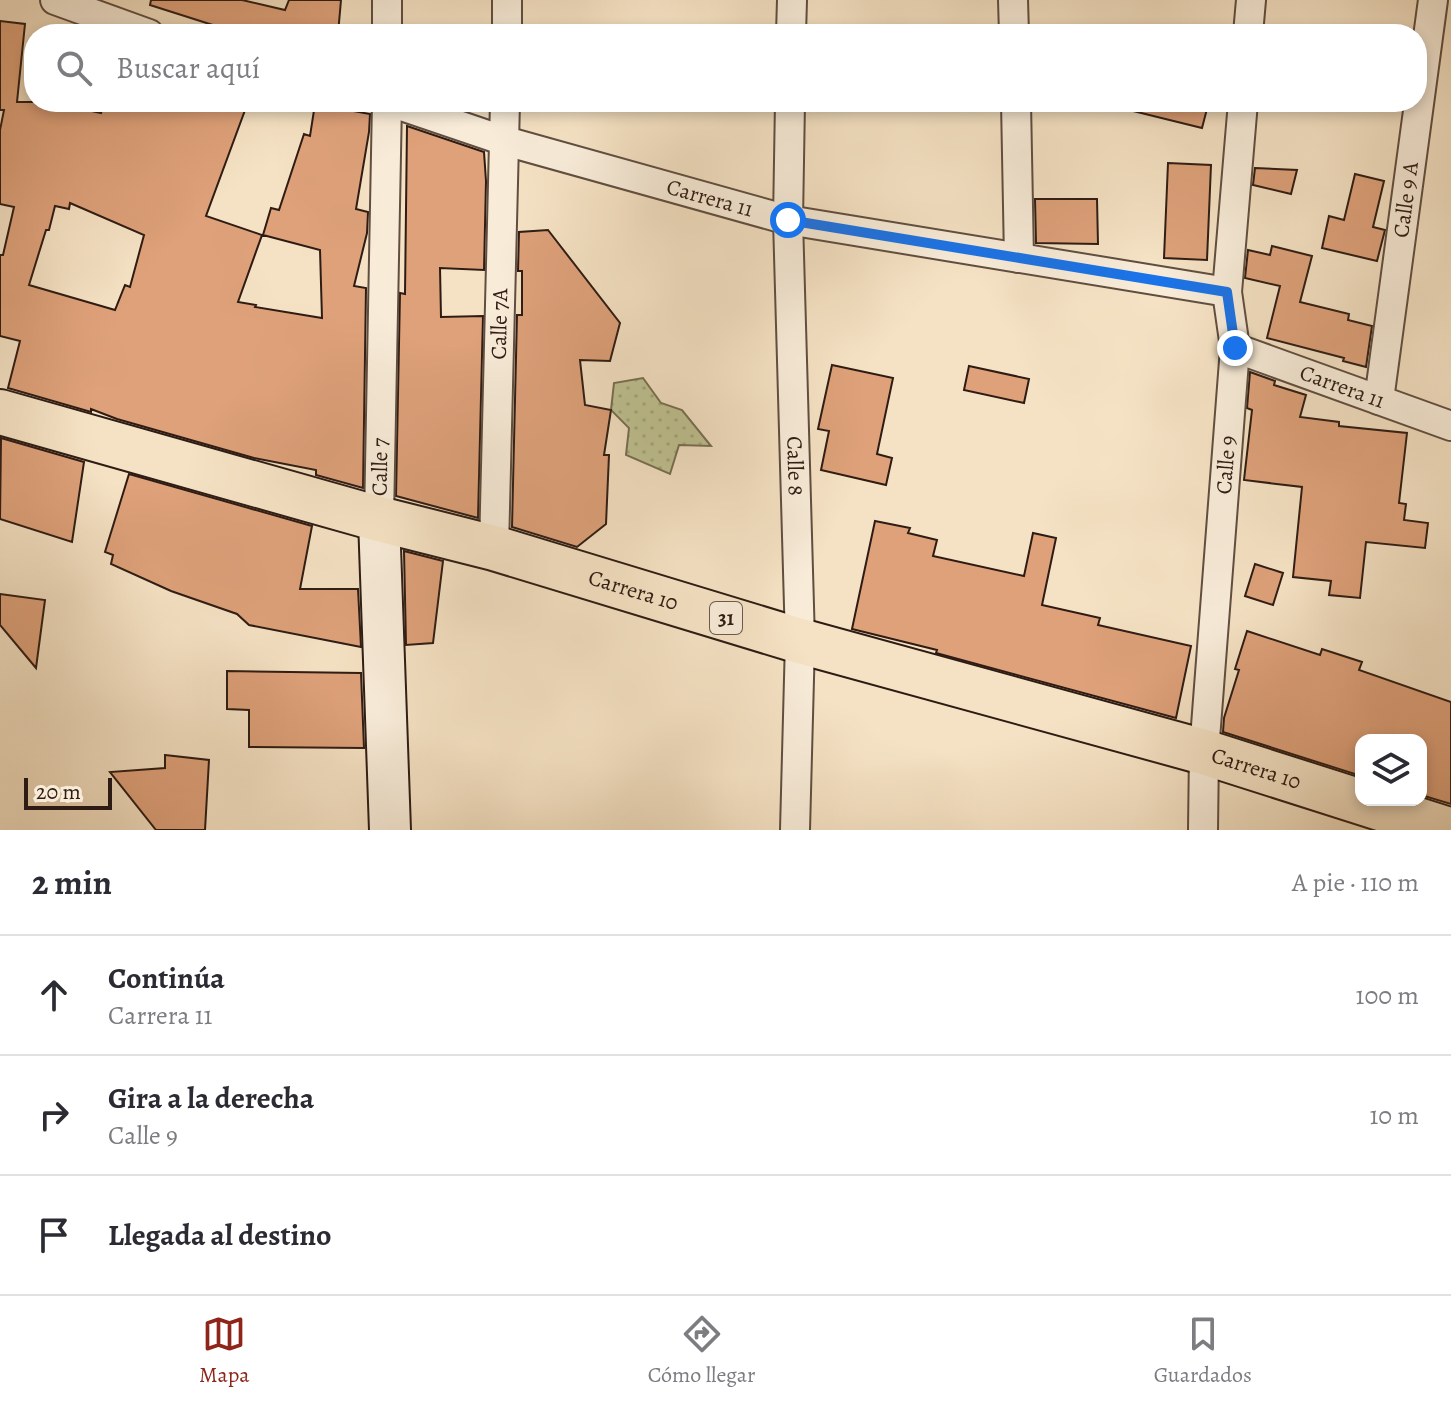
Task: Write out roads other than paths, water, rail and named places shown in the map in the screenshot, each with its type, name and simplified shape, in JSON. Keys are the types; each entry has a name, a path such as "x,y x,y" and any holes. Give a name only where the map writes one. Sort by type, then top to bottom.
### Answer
{"main road":[{"name":"Carrera 10","path":"0,412 379,519 494,548 800,641 1204,752 1449,830"}],"street":[{"path":"55,0 121,24"},
{"path":"387,0 387,24"},
{"path":"507,0 507,24"},
{"path":"791,24 792,0"},
{"path":"1013,0 1014,24"},
{"path":"1249,24 1251,0"},
{"name":"Calle 9 A","path":"1427,44 1433,0"},
{"name":"Calle 7","path":"389,112 379,519 390,830"},
{"name":"Carrera 11","path":"419,112 505,141 788,220 1227,292"},
{"name":"Calle 7A","path":"494,548 505,112"},
{"name":"Calle 8","path":"790,112 788,220 800,641 795,830"},
{"path":"1016,112 1019,258"},
{"name":"Calle 9","path":"1203,830 1204,752 1235,348 1227,292 1242,112"},
{"name":"Calle 9 A","path":"1379,400 1418,112"},
{"name":"Carrera 11","path":"1235,348 1451,426"}]}
